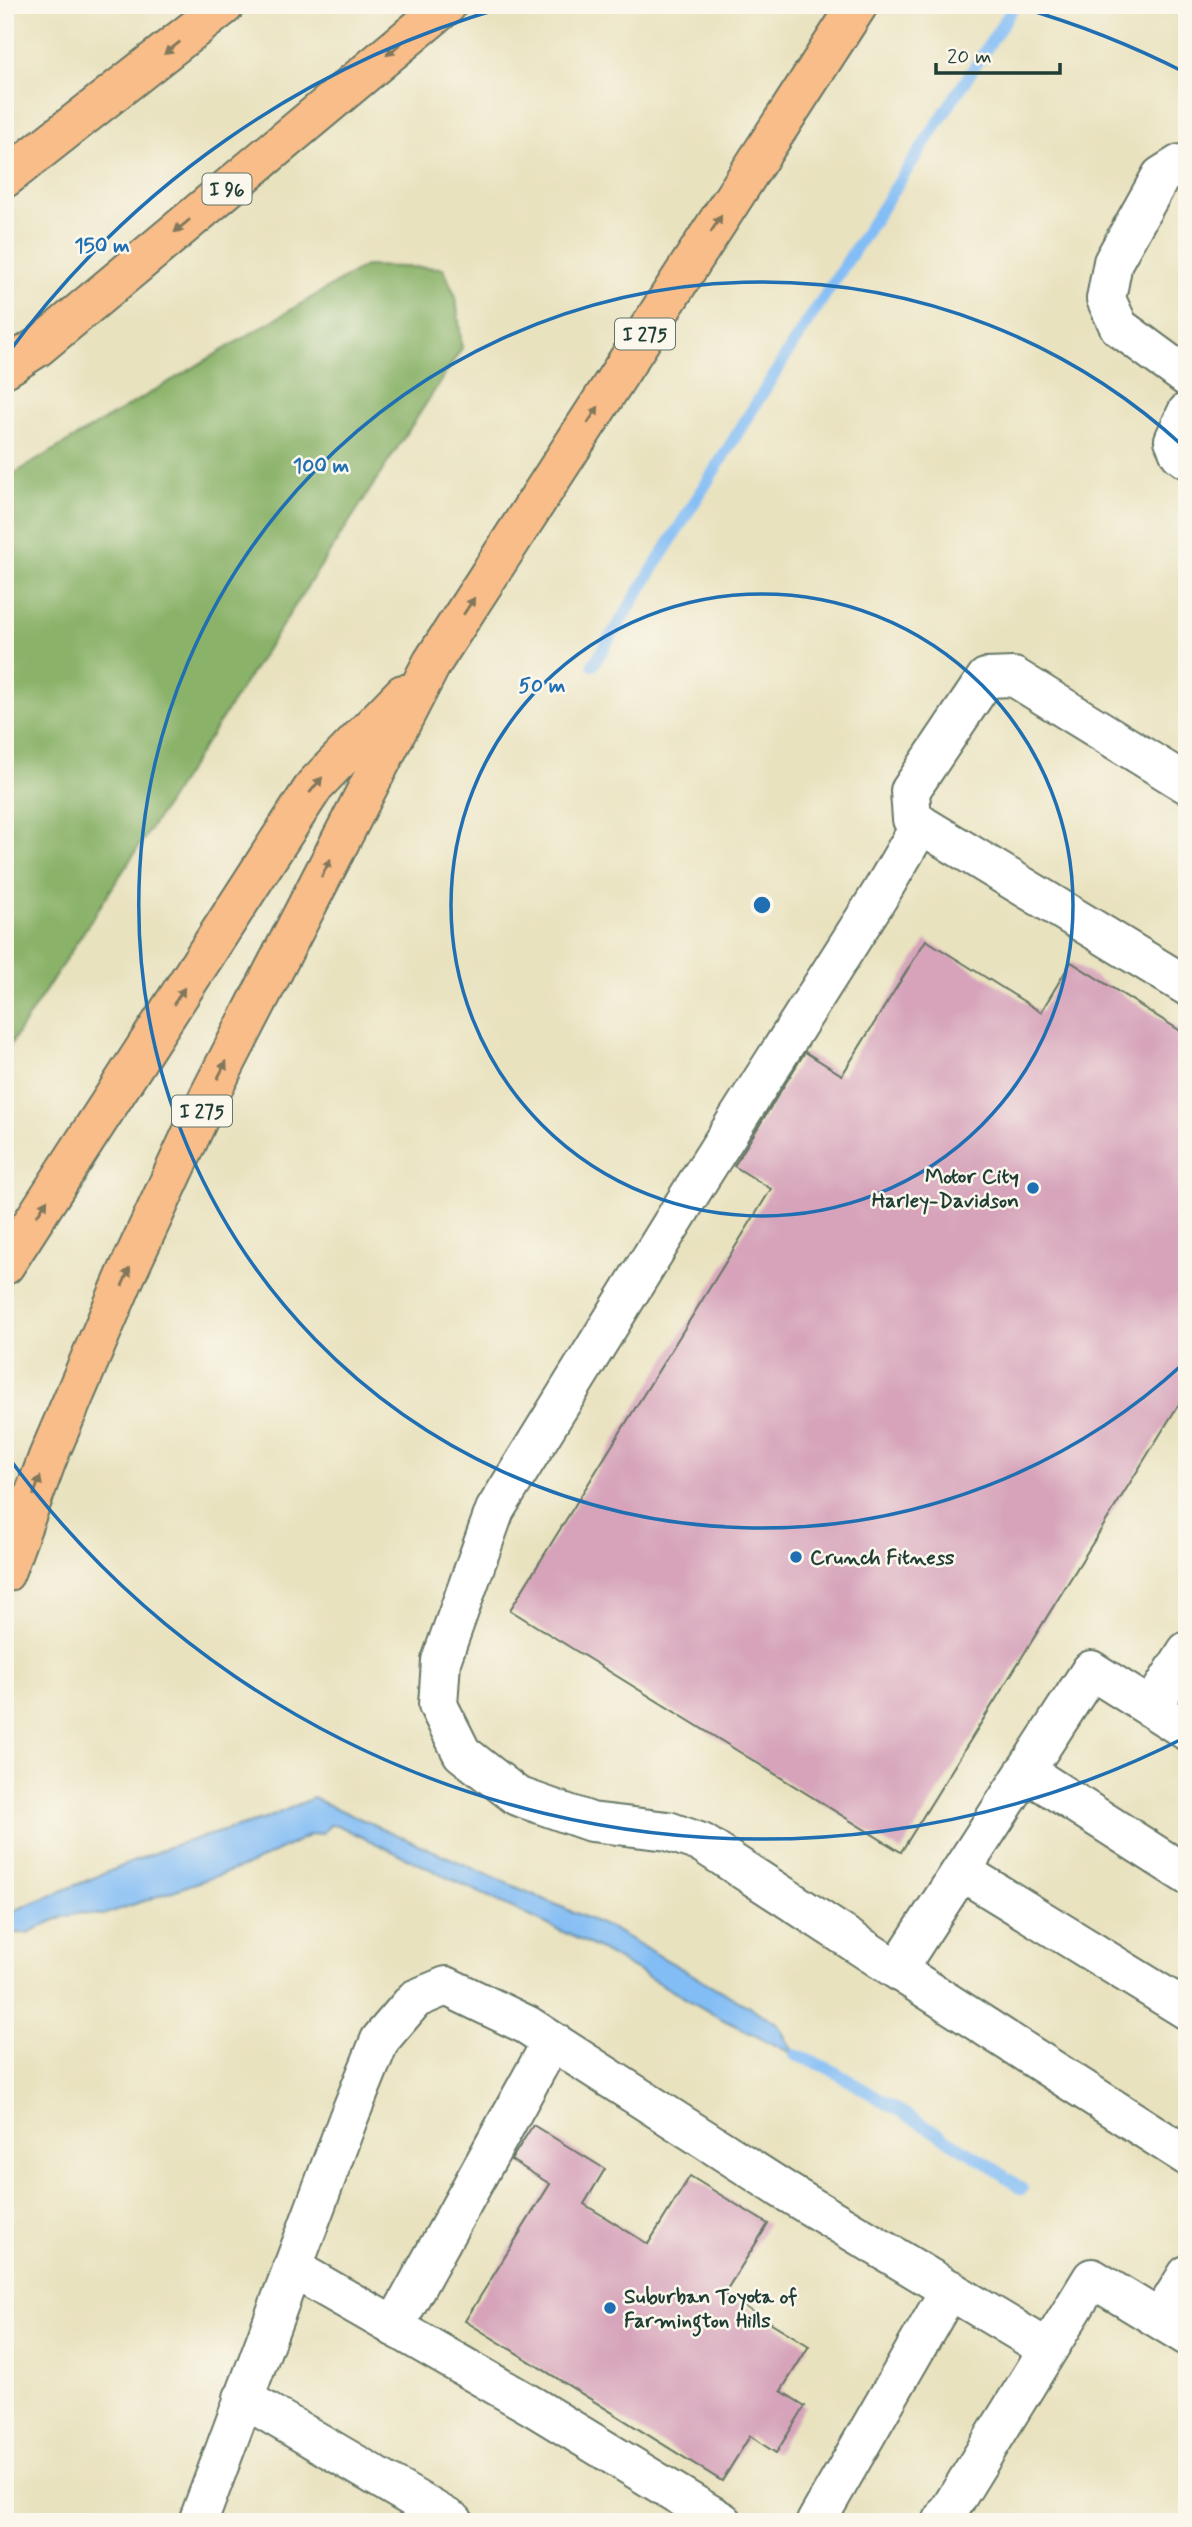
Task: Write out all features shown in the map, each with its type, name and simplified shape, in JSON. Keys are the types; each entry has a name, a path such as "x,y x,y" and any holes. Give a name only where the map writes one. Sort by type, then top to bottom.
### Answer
{"highway":[{"path":"5,178 225,5"},
{"name":"I 96","path":"5,368 38,347 447,5"},
{"name":"I 275","path":"5,1573 48,1457 126,1276 209,1096 432,663 858,5"},
{"path":"5,1265 315,785 432,663"}],"lane":[{"path":"1187,164 1180,164 1161,176 1113,262 1106,299 1119,327 1187,377"},
{"path":"1187,411 1174,440 1180,454 1187,458"},
{"path":"1187,784 1014,677 986,678 910,792 912,819 1187,986"},
{"path":"920,824 879,896 700,1178 495,1510 441,1661 438,1705 462,1753 517,1796 591,1822 668,1831 702,1843 1187,2156"},
{"path":"1151,1708 1187,1651"},
{"path":"897,1970 1091,1670 1187,1731"},
{"path":"1025,1771 1187,1875"},
{"path":"961,1871 1187,2010"},
{"path":"212,2516 243,2398 380,2040 415,1999 446,1986 552,2040 785,2191 1048,2349"},
{"path":"394,2327 552,2040"},
{"path":"292,2268 723,2522"},
{"path":"942,2522 1092,2277 1173,2328 1187,2275"},
{"path":"816,2522 950,2289"},
{"path":"243,2398 454,2522"}],"green space":[{"path":"365,266 443,268 456,297 462,348 5,1053 5,479"}],"water":[{"path":"313,1798 614,1930 777,2023 795,2055 722,2019 599,1949 337,1825 330,1825 323,1833 310,1835 251,1864 103,1915 80,1913 60,1918 27,1933 10,1933 13,1911 171,1846 265,1819"}],"building":[{"path":"926,940 1041,1012 1071,962 1187,1035 1187,1391 901,1852 510,1610 771,1189 734,1166 805,1052 842,1075"},
{"name":"Suburban Toyota of Farmington Hills","path":"533,2125 605,2169 584,2204 648,2244 690,2176 768,2224 724,2294 809,2346 781,2391 805,2406 776,2453 750,2436 722,2481 465,2321 550,2184 511,2160"}],"waterway":[{"path":"593,665 795,341 1015,5"},
{"path":"795,2055 828,2068 988,2164 1022,2189"}],"place":[{"name":"Motor City Harley-Davidson","path":"1033,1188"},
{"name":"Crunch Fitness","path":"796,1557"},
{"name":"Suburban Toyota of Farmington Hills","path":"610,2308"}]}
